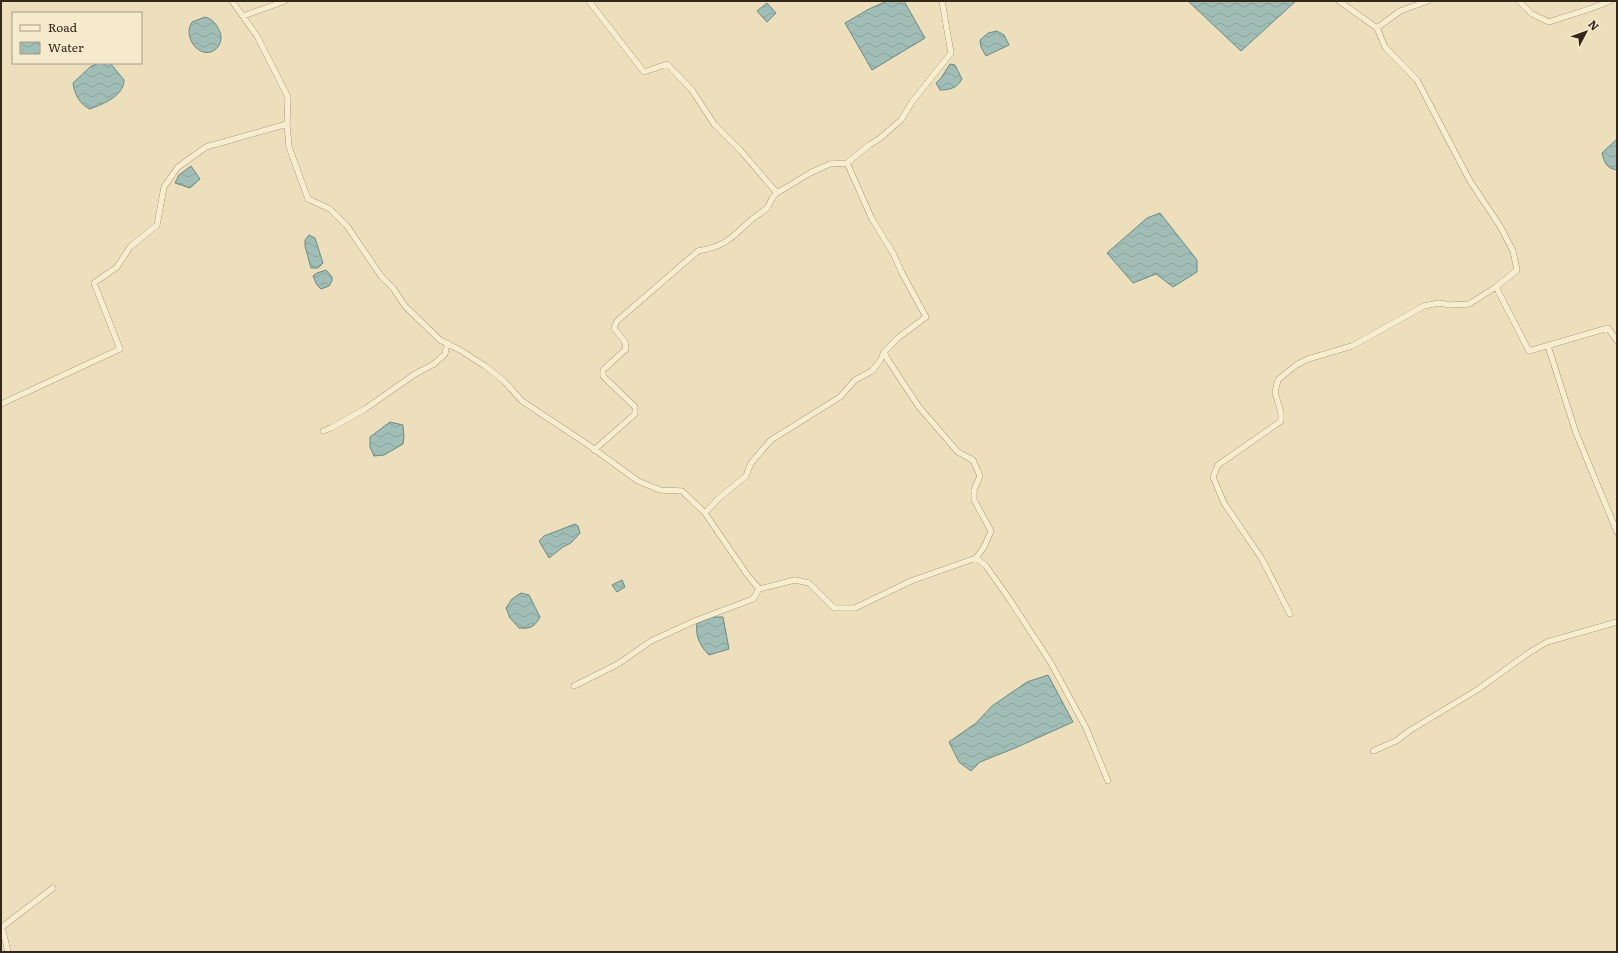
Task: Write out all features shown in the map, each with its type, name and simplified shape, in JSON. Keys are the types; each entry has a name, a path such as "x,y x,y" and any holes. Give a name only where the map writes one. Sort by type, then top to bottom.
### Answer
{"street":[{"path":"232,1 256,36 288,97 287,124 289,147 308,199 330,209 347,226 381,276 393,288 405,306 440,340 485,366 504,381 522,401 638,482 660,490 682,492 706,513 742,567 759,589"},
{"path":"243,16 285,1"},
{"path":"589,1 644,72 666,64 692,90 714,124 741,151 777,193"},
{"path":"594,450 635,414 635,407 603,376 602,370 626,350 625,342 614,328 617,321 698,251 714,248 733,238 768,207 773,196 777,193 810,172 830,164 847,163 901,120 912,102 951,53 942,1"},
{"path":"1290,614 1262,559 1224,503 1212,477 1218,465 1281,421 1281,413 1275,392 1276,386 1278,380 1296,365 1308,359 1352,346 1424,306 1439,303 1450,305 1469,304 1496,287 1517,270 1513,252 1500,226 1470,181 1417,80 1385,47 1377,28 1339,1"},
{"path":"1377,28 1400,11 1428,1"},
{"path":"1519,1 1532,14 1549,22 1596,8 1610,1"},
{"path":"1,404 120,349 94,283 117,267 130,247 157,225 164,187 178,167 206,147 287,124"},
{"path":"706,513 719,498 746,476 751,463 771,440 840,396 856,380 872,371 880,361 884,352 899,337 926,316 902,273 893,253 872,220 847,163"},
{"path":"1496,287 1529,351 1608,328 1617,341"},
{"path":"323,431 365,409 415,374 434,364 445,354 447,343"},
{"path":"1548,346 1576,434 1617,532"},
{"path":"574,686 618,664 651,641 696,620 753,599 759,589 795,580 809,583 834,608 855,608 911,581 976,558 991,531 974,500 974,490 980,476 973,460 958,452 919,407 884,352"},
{"path":"976,558 986,566 1051,663 1086,728 1108,781"},
{"path":"1373,751 1396,741 1409,731 1459,702 1530,652 1547,642 1617,622"},
{"path":"8,952 2,927 53,888"}],"water":[{"path":"887,1 904,1 925,38 872,70 845,23 869,9"},
{"path":"1188,1 1296,1 1241,51"},
{"path":"767,3 776,13 767,22 757,11"},
{"path":"205,17 210,19 216,25 220,32 221,38 218,47 206,53 195,47 189,35 189,28 192,22"},
{"path":"997,31 1004,35 1009,45 986,56 981,47 980,40 988,33"},
{"path":"96,64 111,64 124,80 121,91 117,95 101,105 90,109 83,105 78,98 73,83 90,67"},
{"path":"950,64 955,65 962,79 958,85 953,88 940,90 936,83"},
{"path":"1617,139 1617,170 1608,167 1602,153"},
{"path":"191,166 200,179 190,188 175,183 179,175"},
{"path":"1160,213 1197,260 1197,272 1173,287 1156,274 1133,283 1107,253 1147,218"},
{"path":"309,235 315,238 323,263 318,268 311,268 305,246 305,240"},
{"path":"326,270 332,277 332,281 329,286 321,289 317,285 313,276"},
{"path":"390,422 403,425 403,444 384,455 374,456 370,447 370,437"},
{"path":"575,524 578,526 580,533 571,543 563,547 549,558 539,541 544,536"},
{"path":"622,580 625,587 617,592 612,585"},
{"path":"521,593 529,595 540,617 534,625 529,628 519,628 510,618 506,608 512,599"},
{"path":"712,617 723,617 729,649 709,655 699,640 697,623"},
{"path":"1048,675 1073,722 980,762 971,771 959,762 949,742 976,723 992,706 1027,682"}]}
